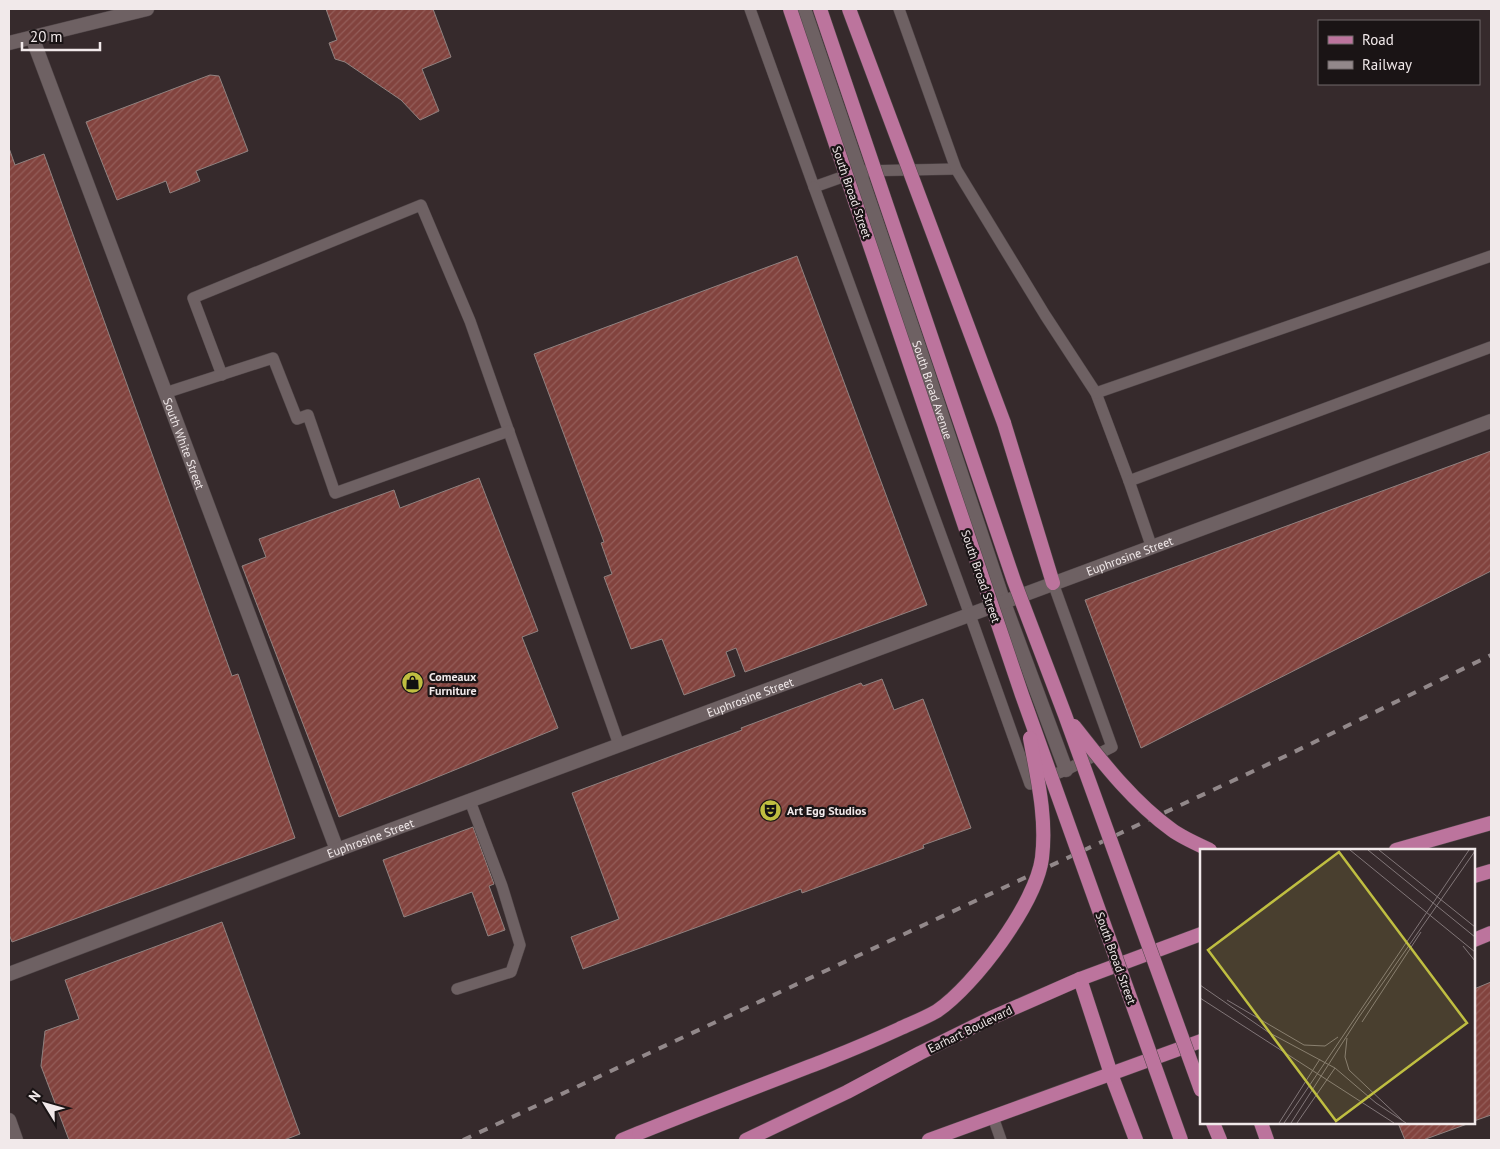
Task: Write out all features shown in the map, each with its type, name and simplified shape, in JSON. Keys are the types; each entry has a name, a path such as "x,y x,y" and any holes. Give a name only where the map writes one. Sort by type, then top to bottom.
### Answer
{"main road":[{"name":"South Broad Street","path":"790,9 1022,695 1181,1140"},
{"path":"820,9 1014,581 1065,715 1200,1087"},
{"path":"849,9 1004,423 1053,583"},
{"path":"622,1140 863,1045 936,1012 954,998 968,983 1008,934 1031,894 1042,860 1044,828 1040,789 1022,695"},
{"path":"1065,715 1102,762 1135,799 1172,831 1208,849"},
{"path":"1400,849 1491,823"},
{"path":"1475,876 1491,871"},
{"path":"1475,940 1491,933"},
{"name":"Earhart Boulevard","path":"746,1140 847,1092 991,1018 1080,979 1200,938"},
{"path":"1080,979 1111,1074 1136,1140"},
{"path":"929,1140 1200,1041"},
{"path":"1213,1124 1220,1140"},
{"path":"1261,1124 1267,1140"}],"street":[{"path":"9,43 147,9"},
{"name":"South Broad Avenue","path":"804,9 1004,603 1066,770"},
{"name":"South White Street","path":"32,37 337,850"},
{"name":"Euphrosine Street","path":"9,974 337,850 1491,421"},
{"path":"9,1120 16,1140"}],"lane":[{"path":"750,9 1030,784 1066,770 1112,747 1053,583"},
{"path":"899,9 956,169 1096,393 1152,548"},
{"path":"814,187 859,171 956,169"},
{"path":"222,375 193,298 421,205 470,322 619,745"},
{"path":"1096,393 1491,256"},
{"path":"1129,481 1491,347"},
{"path":"165,394 273,358 296,419 308,415 335,493 509,431"},
{"path":"457,989 510,972 520,946 502,886 470,801"},
{"path":"993,1117 1001,1140"}],"building":[{"path":"326,9 433,9 451,57 422,69 439,111 420,120 401,100 345,62 335,59 329,43 337,40"},
{"path":"210,75 219,76 248,151 196,171 200,181 170,193 166,181 117,200 86,122"},
{"path":"9,148 15,165 44,154 232,676 238,674 295,838 12,942 9,934"},
{"path":"797,256 927,605 745,672 736,648 726,652 735,676 684,695 662,639 631,649 604,577 612,574 601,543 604,542 534,354"},
{"path":"1491,451 1491,571 1141,748 1085,600"},
{"name":"Comeaux Furniture","path":"479,478 538,631 522,637 558,728 339,817 242,566 266,557 259,539 394,490 400,508"},
{"name":"Art Egg Studios","path":"882,679 894,710 923,699 971,828 923,845 924,848 802,893 801,889 583,969 571,937 619,919 572,793 742,730 741,728 861,683 863,686"},
{"path":"473,827 494,884 489,886 505,930 488,936 472,892 404,917 383,860"},
{"path":"222,922 300,1134 284,1140 69,1140 41,1066 45,1031 79,1019 65,980"},
{"path":"1491,982 1491,1115 1475,1121 1475,989"},
{"path":"1398,1124 1467,1124 1423,1140 1405,1140"}],"railway":[{"path":"463,1140 1290,754 1491,655"}],"place":[{"name":"Comeaux Furniture","path":"413,683"},
{"name":"Art Egg Studios","path":"771,810"}]}
